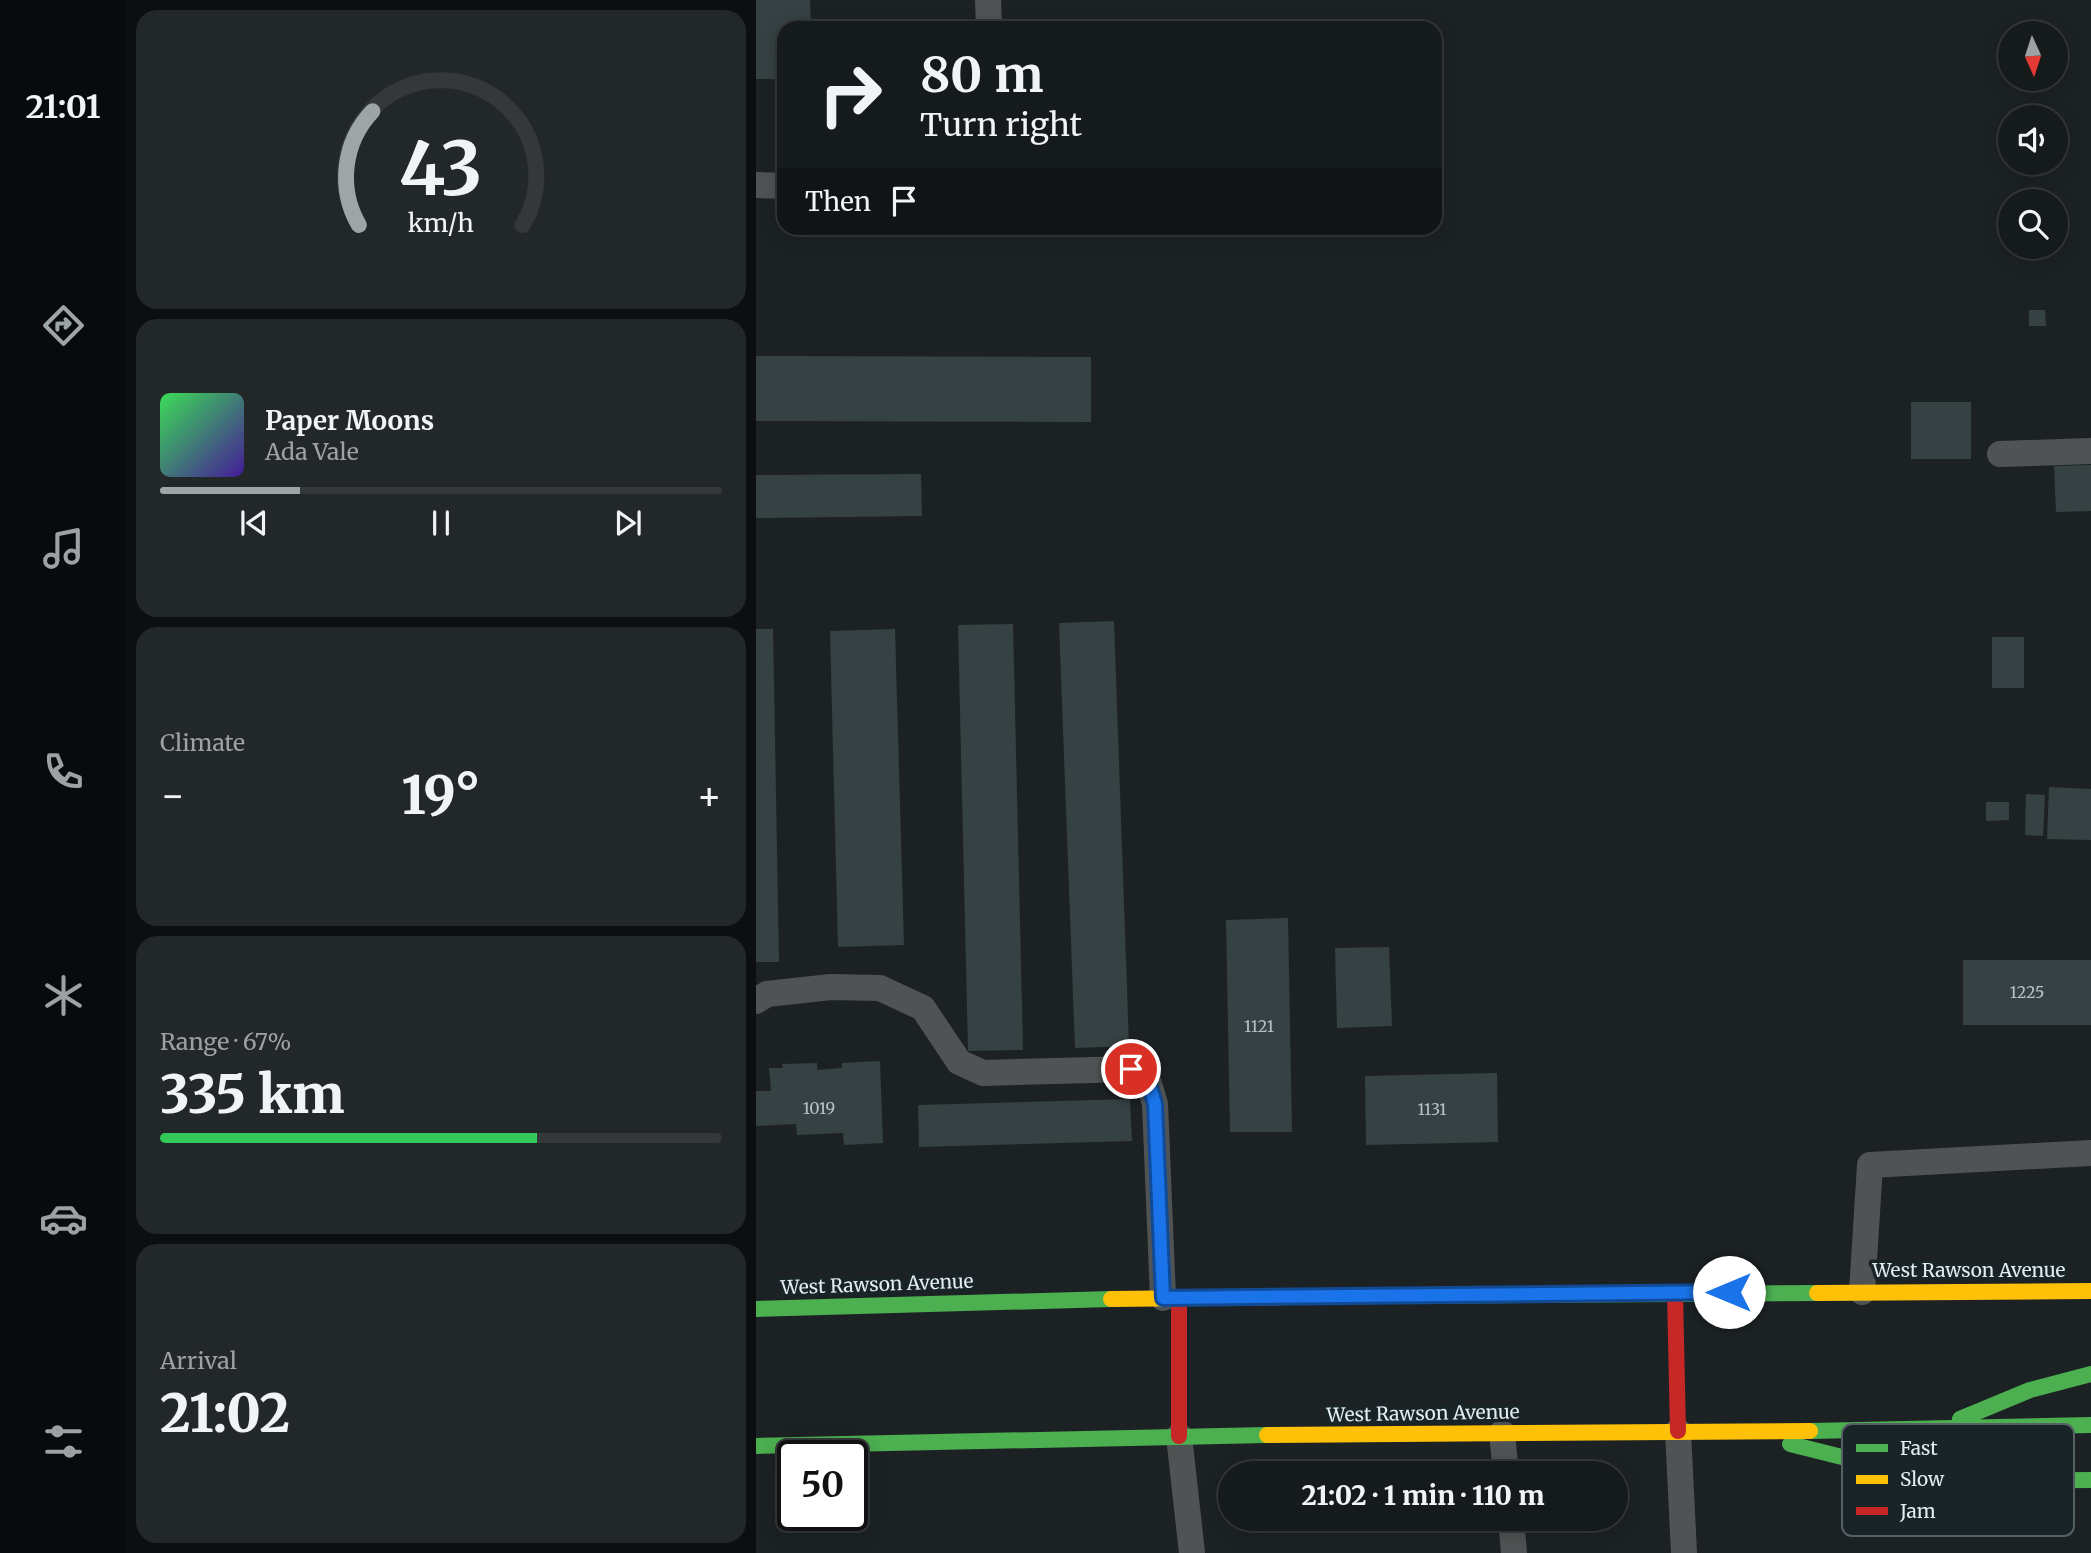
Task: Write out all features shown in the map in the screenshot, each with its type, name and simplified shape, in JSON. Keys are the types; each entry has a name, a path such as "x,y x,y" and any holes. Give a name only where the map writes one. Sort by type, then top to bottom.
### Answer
{"main road":[{"name":"West Rawson Avenue","path":"756,1309 1171,1298 2091,1291"},
{"path":"1675,1293 1678,1431"},
{"path":"1171,1298 1180,1436"},
{"path":"1948,1424 2030,1390 2091,1374"},
{"name":"West Rawson Avenue","path":"756,1446 1180,1436 1842,1430"},
{"path":"1740,1432 1842,1457"}],"lane":[{"path":"988,0 989,21"},
{"path":"756,186 777,186"},
{"path":"2000,454 2091,451"},
{"path":"756,1001 767,994 831,987 880,988 923,1008 959,1062 983,1073 1131,1069 1147,1077 1155,1104 1171,1298"},
{"path":"1862,1292 1870,1165 2091,1153"},
{"path":"1678,1431 1684,1553"},
{"path":"1502,1433 1505,1461"},
{"path":"1180,1436 1192,1553"},
{"path":"1512,1531 1513,1552"}],"building":[{"path":"756,0 810,0 811,21 777,21 777,79 756,79"},
{"path":"2029,310 2045,310 2046,326 2029,326"},
{"path":"756,356 1091,357 1091,422 756,421"},
{"path":"1911,402 1971,402 1971,459 1911,459"},
{"path":"2091,465 2091,511 2056,512 2054,466"},
{"path":"921,474 922,516 756,518 756,475"},
{"path":"1114,621 1129,1046 1075,1048 1059,623"},
{"path":"1013,624 1023,1050 968,1051 958,625"},
{"path":"756,629 773,629 779,962 756,962"},
{"path":"895,629 904,945 838,947 830,631"},
{"path":"1992,637 2024,637 2024,688 1992,688"},
{"path":"2049,787 2091,789 2091,840 2047,839"},
{"path":"2026,794 2045,795 2043,836 2025,835"},
{"path":"1986,802 2009,802 2009,820 1986,821"},
{"path":"1288,918 1292,1132 1230,1132 1226,920"},
{"path":"1389,947 1392,1026 1337,1028 1335,948"},
{"path":"1963,960 2091,960 2091,1025 1963,1025"},
{"path":"880,1061 883,1143 844,1145 843,1133 797,1135 796,1124 756,1126 756,1091 771,1091 769,1068 783,1068 782,1064 817,1063 817,1070 842,1068 842,1063"},
{"path":"1497,1073 1498,1142 1366,1145 1365,1076"},
{"path":"1130,1099 1132,1141 919,1147 918,1105"}],"traffic: fast":[{"path":"1376,1296 1817,1293"},
{"path":"756,1309 1111,1299"},
{"path":"1960,1419 2030,1390 2091,1374"},
{"path":"2074,1425 2091,1425"},
{"path":"1810,1431 1842,1430"},
{"path":"756,1446 1267,1435"},
{"path":"1790,1444 1842,1457"},
{"path":"2074,1480 2091,1480"}],"traffic: slow":[{"path":"1817,1293 2091,1291"},
{"path":"1111,1299 1376,1296"},
{"path":"1267,1435 1810,1431"}],"traffic: jam":[{"path":"1675,1293 1678,1431"},
{"path":"1179,1298 1179,1436"}],"route":[{"path":"1131,1069 1147,1077 1155,1104 1163,1298 1729,1292"}]}
